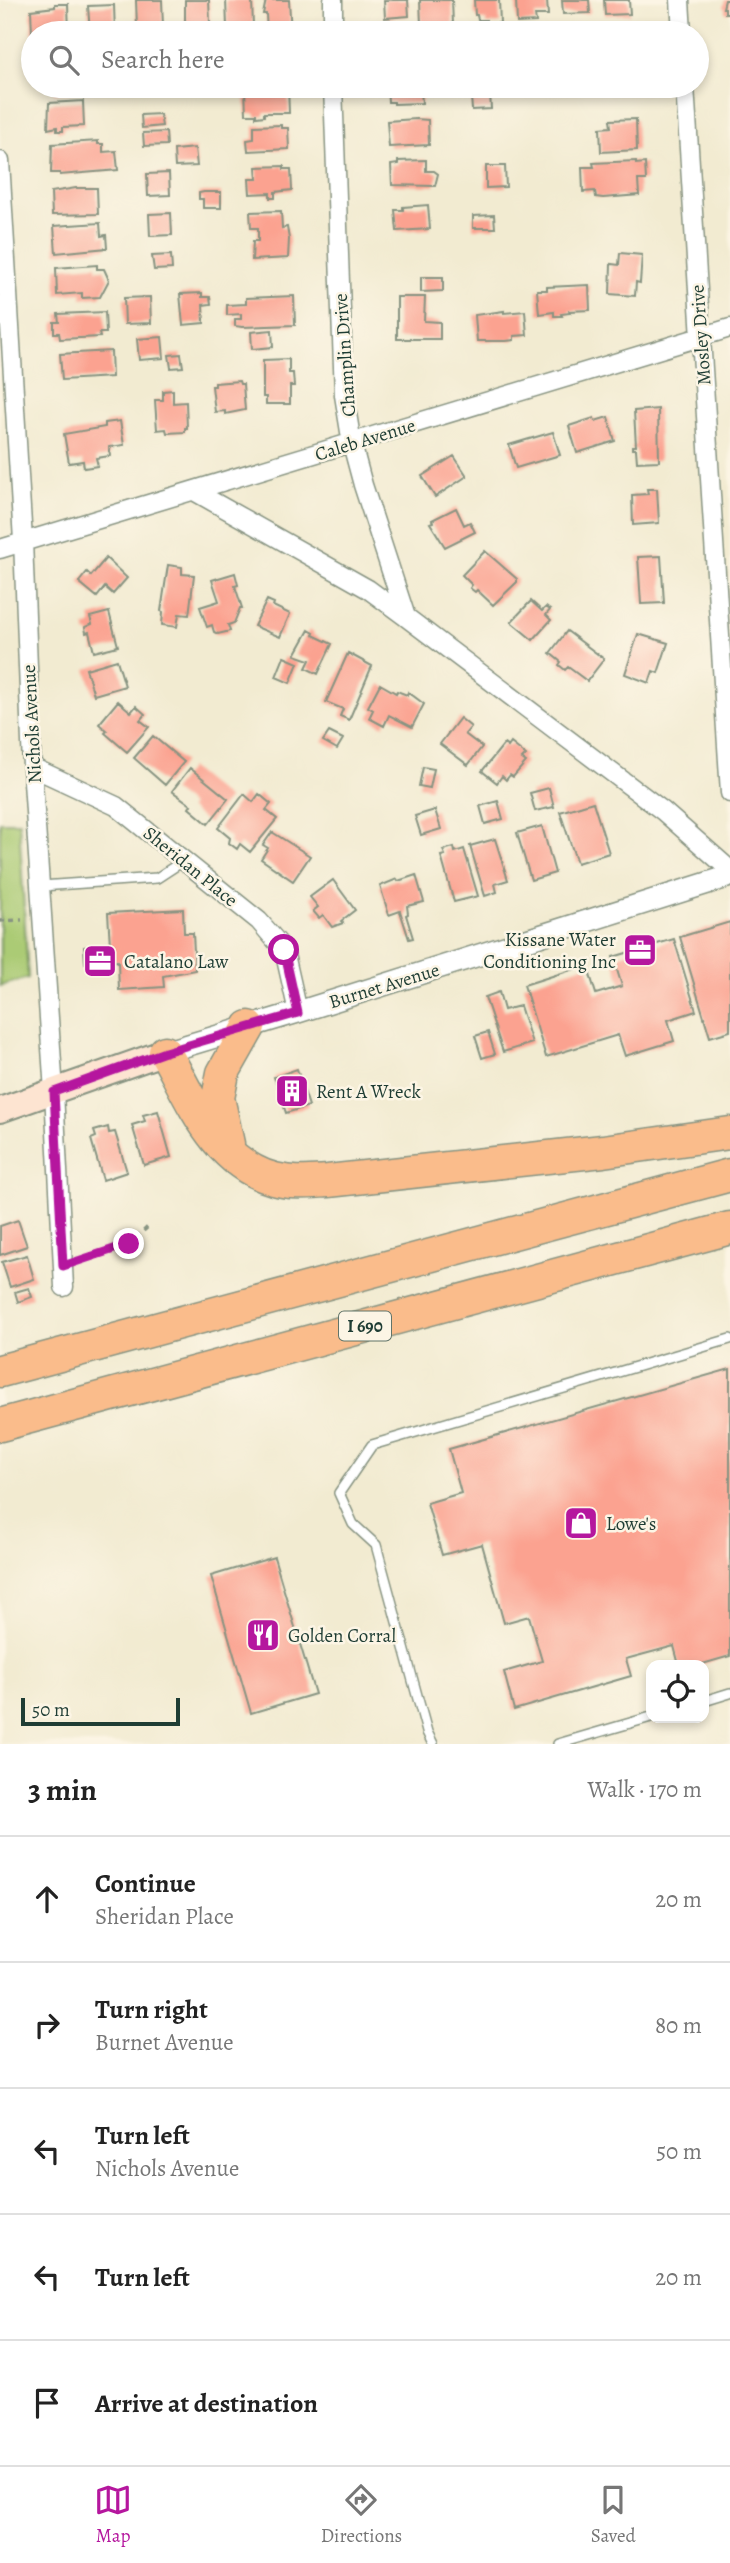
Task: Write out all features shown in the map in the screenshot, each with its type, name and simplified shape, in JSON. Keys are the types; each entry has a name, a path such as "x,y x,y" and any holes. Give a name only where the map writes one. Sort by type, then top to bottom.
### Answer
{"highway":[{"path":"231,1156 218,1098 223,1073 249,1027"},
{"path":"165,1052 215,1140 246,1168 274,1179 295,1182 328,1181 603,1151 730,1133"},
{"path":"0,1371 730,1175"},
{"name":"I 690","path":"0,1424 730,1228"}],"main road":[{"name":"Burnet Avenue","path":"0,1110 165,1052"}],"street":[{"path":"333,0 333,21"},
{"path":"680,0 681,21"},
{"name":"Champlin Drive","path":"333,98 344,395 352,444 363,485 406,617"},
{"name":"Mosley Drive","path":"686,98 730,793"},
{"name":"Nichols Avenue","path":"0,161 23,541 32,766 64,1287"},
{"name":"Caleb Avenue","path":"0,548 730,328"},
{"path":"194,491 368,589 663,811 730,870"},
{"name":"Sheridan Place","path":"32,766 116,806 259,921 284,950 298,1013"},
{"name":"Burnet Avenue","path":"165,1052 298,1013 730,876"}],"lane":[{"path":"41,886 157,878 184,860"},
{"path":"433,1744 427,1732 376,1545 353,1524 339,1493 372,1445 730,1339"},
{"path":"709,1699 730,1693"},
{"path":"558,1744 646,1718"}],"path":[{"path":"63,1266 129,1244 149,1226"}],"green space":[{"path":"0,822 19,822 28,978 0,986"}],"building":[{"path":"136,0 162,0 163,21 137,21"},
{"path":"185,0 209,0 210,21 185,21"},
{"path":"226,0 252,0 253,21 227,21"},
{"path":"266,0 289,0 290,21 266,21 266,14 263,14"},
{"path":"384,0 408,0 409,16 385,18"},
{"path":"420,0 452,0 453,21 421,21"},
{"path":"474,0 499,0 500,21 478,20"},
{"path":"516,0 547,0 548,15 535,15 536,21 517,21"},
{"path":"562,0 589,0 590,13 563,14"},
{"path":"604,0 629,0 630,14 605,15"},
{"path":"725,0 730,0 730,13 725,13 723,8"},
{"path":"55,4 68,4 69,21 31,21 31,10 55,7"},
{"path":"114,5 115,21 89,21 88,6"},
{"path":"245,98 288,98 289,113 264,113 264,116 256,117 256,114 246,114"},
{"path":"388,98 422,98 422,103 394,104 388,102"},
{"path":"471,98 490,98 491,109 472,110"},
{"path":"83,101 84,126 63,127 63,131 57,131 57,127 48,129 49,103"},
{"path":"160,114 162,126 142,128 141,115"},
{"path":"636,119 637,150 601,152 600,128 611,127 610,120"},
{"path":"428,120 429,145 389,147 387,121"},
{"path":"281,125 281,128 288,128 289,149 248,151 247,140 254,139 254,126"},
{"path":"166,132 167,145 144,146 143,133"},
{"path":"98,141 98,144 103,144 103,152 116,151 118,170 60,175 51,173 52,144"},
{"path":"195,148 197,166 175,167 174,150"},
{"path":"426,160 426,171 438,174 435,186 392,185 391,165 398,164 398,161"},
{"path":"636,161 636,164 645,163 646,180 638,180 639,195 603,198 596,197 595,191 583,192 582,167 594,167 593,163"},
{"path":"284,166 284,169 291,169 292,190 275,192 275,198 270,198 270,193 250,194 249,179 257,179 256,167"},
{"path":"486,166 505,166 506,187 486,188"},
{"path":"169,173 170,195 148,196 147,174"},
{"path":"97,188 98,214 52,215 51,192"},
{"path":"221,192 221,208 203,208 203,199 199,199 199,193"},
{"path":"428,205 430,229 397,231 395,210"},
{"path":"281,211 282,228 287,227 289,239 288,258 252,260 253,241 258,241 258,228 251,228 250,212"},
{"path":"171,213 172,235 150,236 149,214"},
{"path":"494,215 495,228 473,228 473,216"},
{"path":"100,223 101,236 106,235 107,248 56,253 54,226"},
{"path":"620,253 642,255 640,283 636,282 635,296 610,294 611,264 619,265"},
{"path":"171,255 172,269 154,270 152,256"},
{"path":"97,265 97,269 104,269 109,280 100,297 82,298 82,293 57,295 56,268"},
{"path":"421,277 443,277 443,291 421,292"},
{"path":"589,285 590,310 569,311 570,313 561,314 562,316 554,316 554,312 539,314 537,290"},
{"path":"202,293 202,297 210,297 211,304 203,305 204,323 183,325 180,294"},
{"path":"294,296 295,325 235,326 235,319 241,319 241,314 227,315 227,305 246,304 246,298"},
{"path":"150,297 151,323 125,324 124,298"},
{"path":"397,297 425,297 424,321 440,322 440,339 397,339"},
{"path":"525,311 527,335 514,336 514,340 506,341 477,341 475,315"},
{"path":"105,312 106,333 99,333 100,337 60,339 59,333 54,333 54,322 59,322 58,314"},
{"path":"272,330 273,347 252,349 251,332"},
{"path":"162,337 164,358 139,360 137,339"},
{"path":"111,351 112,377 62,380 60,354"},
{"path":"181,354 183,367 171,368 169,355"},
{"path":"289,359 289,373 293,373 294,386 290,386 290,404 266,404 266,397 263,397 263,360"},
{"path":"239,381 243,384 245,410 225,414 225,411 215,412 212,386 215,386 215,383"},
{"path":"173,390 173,403 186,402 185,432 167,433 166,429 157,430 155,400 163,400 163,391"},
{"path":"658,409 659,461 637,462 636,449 632,449 632,446 636,446 634,411"},
{"path":"608,417 615,441 577,453 569,426 594,418 595,421"},
{"path":"120,421 124,445 109,447 110,456 96,458 98,466 84,468 83,461 69,463 64,434 105,427 105,423"},
{"path":"553,432 560,455 516,468 509,445"},
{"path":"454,456 467,476 435,497 422,476"},
{"path":"647,489 657,489 659,523 633,525 632,495 648,494"},
{"path":"456,508 464,525 470,522 475,532 445,547 430,523"},
{"path":"485,551 517,579 493,605 477,590 475,592 470,588 472,585 462,575"},
{"path":"661,556 664,603 641,604 638,557"},
{"path":"106,558 127,578 113,594 105,587 97,597 79,582 87,572 91,576"},
{"path":"168,565 182,567 182,574 194,575 189,615 179,614 177,627 162,625 161,611"},
{"path":"235,573 238,585 235,586 242,608 234,623 228,625 230,631 218,634 214,632 212,625 207,627 200,607 219,601 212,580"},
{"path":"267,600 290,614 280,637 254,626"},
{"path":"531,601 542,611 546,607 550,610 546,615 551,620 533,640 511,622"},
{"path":"109,612 118,646 94,652 85,627 92,624 90,617"},
{"path":"309,630 313,635 332,644 318,674 306,668 310,660 295,655"},
{"path":"567,631 604,659 587,681 568,667 565,670 559,665 561,662 550,653"},
{"path":"638,634 668,643 658,673 653,671 649,683 625,674"},
{"path":"348,653 372,666 349,720 340,716 343,709 326,702"},
{"path":"284,657 298,663 290,683 276,677"},
{"path":"117,660 125,686 94,695 86,669"},
{"path":"380,684 396,693 397,691 407,695 408,692 424,704 412,727 389,715 384,726 369,718 373,710 368,707"},
{"path":"118,701 131,712 136,706 145,714 140,720 149,727 127,752 105,733 107,731 99,724"},
{"path":"460,718 471,727 465,734 482,747 468,765 440,744"},
{"path":"329,732 343,739 337,749 323,741"},
{"path":"153,736 184,762 165,785 134,758"},
{"path":"511,743 526,755 522,759 526,762 513,777 510,775 506,780 502,776 497,783 482,771 504,744 508,747"},
{"path":"423,767 434,769 430,788 419,786"},
{"path":"190,768 228,799 208,824 189,808 191,805 172,791"},
{"path":"549,788 554,807 535,811 530,793"},
{"path":"244,794 253,802 259,794 271,804 266,810 277,819 250,852 240,844 237,849 229,843 230,838 218,828"},
{"path":"498,801 503,819 485,824 480,806"},
{"path":"593,802 609,853 577,863 560,812"},
{"path":"435,810 441,829 421,835 415,816"},
{"path":"542,826 555,873 531,880 517,833"},
{"path":"272,832 310,856 293,881 261,859 268,848 263,845"},
{"path":"495,839 508,880 495,884 497,892 485,896 470,846"},
{"path":"454,847 455,852 464,849 478,896 454,902 441,856 445,855 443,850"},
{"path":"416,875 424,902 407,906 406,915 413,938 409,939 400,911 389,915 380,886"},
{"path":"333,880 355,910 341,921 343,923 332,927 323,915 319,918 313,911 318,907 310,897"},
{"path":"183,909 184,933 193,933 195,970 163,976 164,987 119,990 118,961 85,963 84,947 110,945 108,913"},
{"path":"730,922 730,1031 710,1037 680,937"},
{"path":"674,939 696,1011 668,1020 674,1041 625,1056 618,1035 546,1057 524,985 587,965 596,994 622,986 613,957"},
{"path":"499,992 504,1010 520,1006 532,1043 503,1052 485,997"},
{"path":"488,1032 495,1054 482,1058 475,1036"},
{"name":"Rent A Wreck","path":"297,1069 309,1106 286,1113 274,1077"},
{"path":"158,1111 171,1157 144,1165 132,1125 145,1121 143,1115"},
{"path":"108,1127 109,1133 115,1132 127,1172 103,1180 91,1139 96,1137 94,1131"},
{"path":"18,1220 27,1246 0,1255 0,1226"},
{"path":"27,1255 34,1279 10,1287 2,1262"},
{"path":"29,1288 32,1297 18,1302 15,1292"},
{"name":"Lowe's","path":"730,1369 730,1656 709,1662 678,1660 674,1646 626,1659 631,1676 514,1710 504,1672 542,1661 529,1616 504,1623 482,1544 442,1555 427,1503 461,1493 449,1449"},
{"name":"Golden Corral","path":"274,1557 315,1694 251,1713 211,1576"}],"place":[{"name":"Kissane Water Conditioning Inc","path":"640,950"},
{"name":"Catalano Law","path":"100,961"},
{"name":"Rent A Wreck","path":"292,1091"},
{"name":"Lowe's","path":"581,1523"},
{"name":"Golden Corral","path":"263,1635"}],"route":[{"path":"129,1244 63,1266 54,1092 165,1052 298,1013 284,950"}]}
